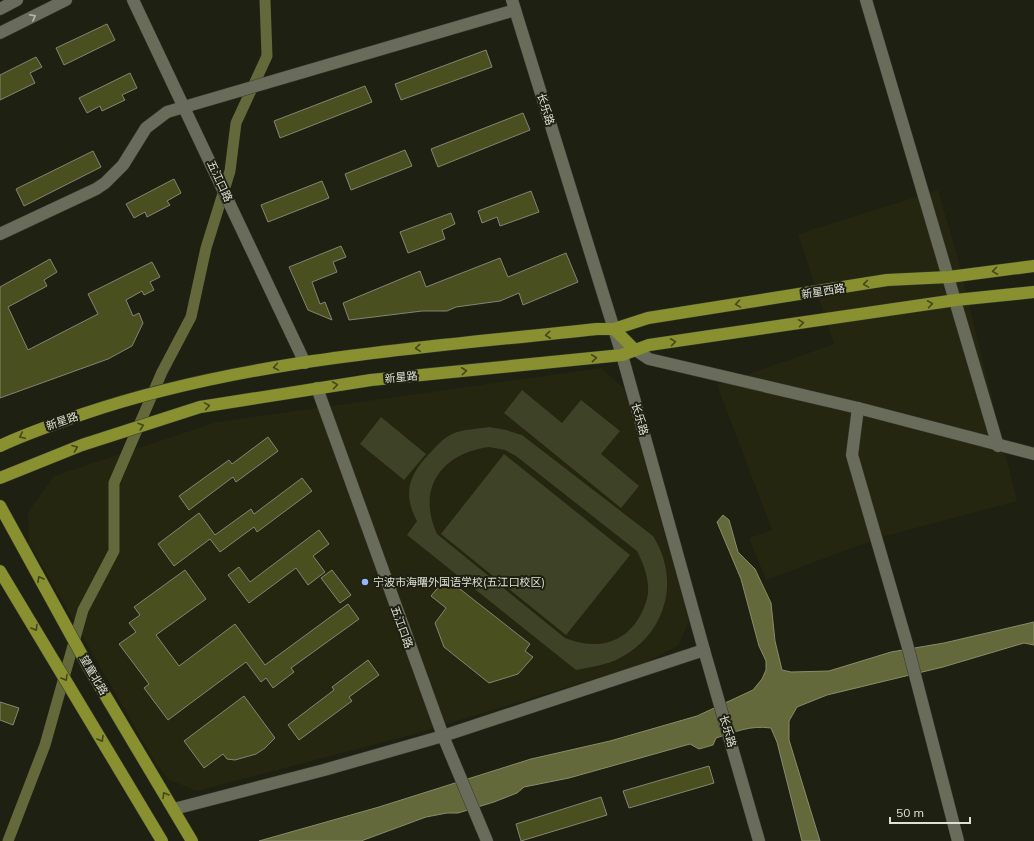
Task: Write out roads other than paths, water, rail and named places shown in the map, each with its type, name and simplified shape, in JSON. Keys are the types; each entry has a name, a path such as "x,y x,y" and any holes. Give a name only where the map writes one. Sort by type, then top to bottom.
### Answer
{"main road":[{"name":"新星西路","path":"305,363 389,350 614,329 648,318 887,280 949,277 1034,266"},
{"path":"614,329 634,349 649,345 956,300 1034,292"},
{"name":"新星路","path":"0,478 82,445 200,407 371,380 622,354 634,349"},
{"name":"新星路","path":"0,446 27,433 125,400 181,386 305,363"},
{"name":"望童北路","path":"0,506 90,668 192,841"},
{"path":"0,570 162,841"}],"street":[{"path":"0,9 17,0"},
{"path":"0,33 66,0"},
{"name":"五江口路","path":"133,0 211,161 305,363"},
{"path":"866,0 998,446"},
{"path":"0,234 101,186 123,165 146,128 167,112 514,5"},
{"name":"长乐路","path":"514,5 622,354 704,650 759,841"},
{"path":"634,349 649,359 858,408 998,446 1034,454"},
{"name":"五江口路","path":"317,388 443,736 487,841"},
{"path":"858,408 852,455 907,644 958,841"},
{"path":"174,809 324,770 443,736 704,650"}],"waterway":[{"path":"8,841 45,745 83,610 114,551 114,483 162,372 191,317 206,248 230,171 236,123 267,56 265,0"}],"place":[{"name":"宁波市海曙外国语学校(五江口校区)","path":"365,582"}]}
